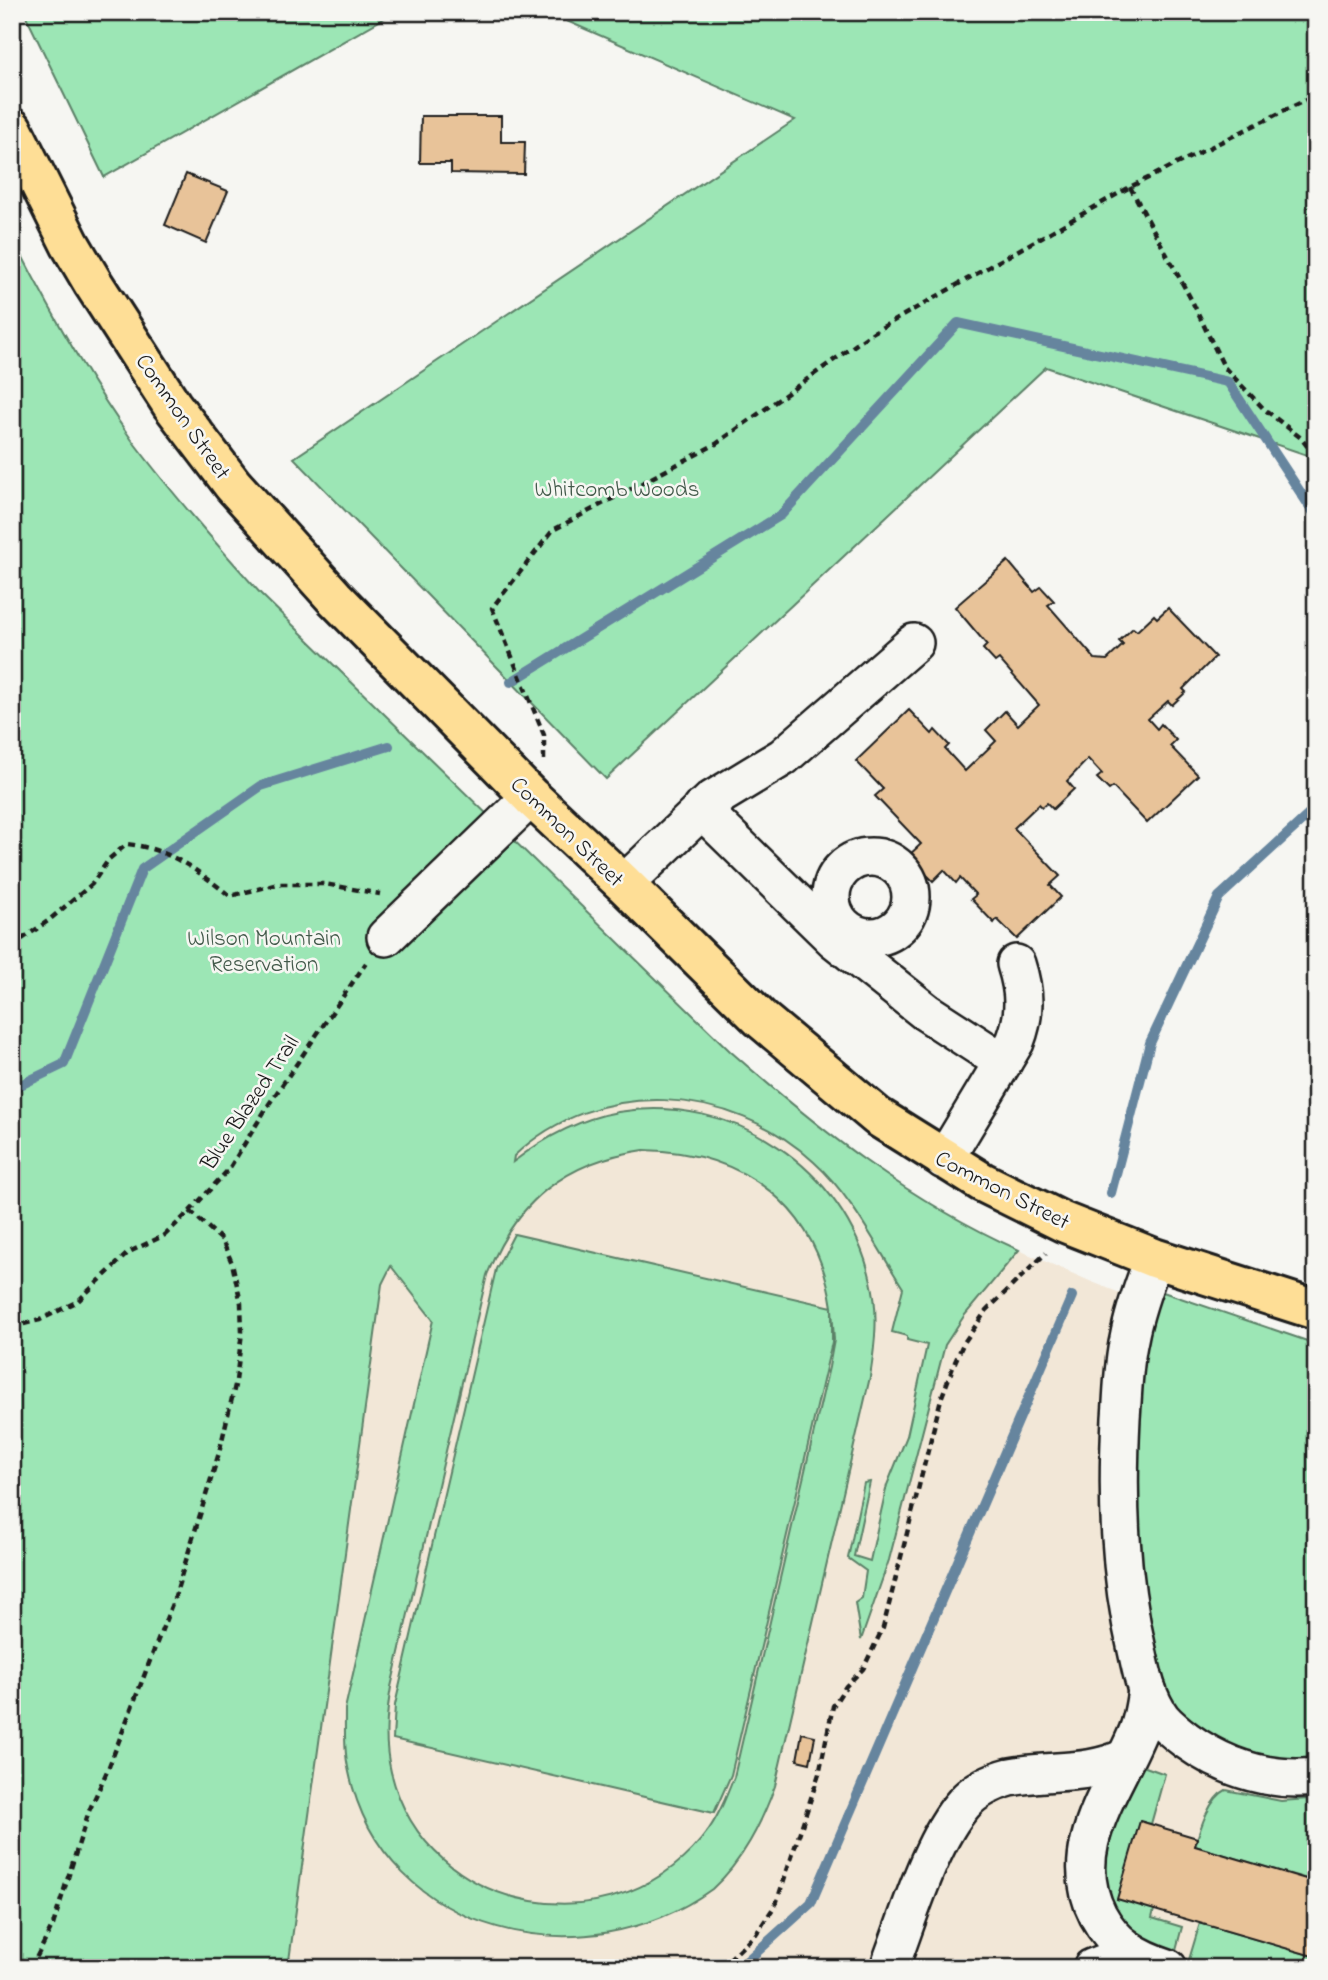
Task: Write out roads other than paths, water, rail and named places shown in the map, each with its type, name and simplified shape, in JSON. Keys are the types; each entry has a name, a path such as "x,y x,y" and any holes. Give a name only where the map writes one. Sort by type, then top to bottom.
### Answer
{"main road":[{"name":"Common Street","path":"12,128 69,244 93,283 172,405 233,485 334,597 531,797 761,1019 878,1117 982,1182 1063,1222 1154,1258 1316,1310"}],"lane":[{"path":"624,884 701,809 783,757 914,643"},
{"path":"398,925 531,797"},
{"path":"701,809 926,1012 1003,1062"},
{"path":"944,1160 1018,1034 1024,1007 1022,984 1016,964"},
{"path":"1154,1258 1128,1340 1118,1480 1121,1563 1131,1629 1147,1690 1164,1721 1213,1757 1232,1766 1264,1775 1298,1779 1316,1777"},
{"path":"1147,1690 1142,1719 1092,1833 1085,1867 1091,1902 1114,1939 1128,1951 1156,1964"},
{"path":"889,1968 940,1837 964,1802 976,1792 1007,1778 1081,1771 1111,1765 1125,1758"},
{"path":"1092,1968 1115,1959 1156,1964"}],"waterway":[{"path":"511,682 781,515 958,323 1228,382 1316,516"},
{"path":"12,1089 64,1064 142,869 261,786 389,746"},
{"path":"1111,1193 1150,1043 1219,897 1316,808"},
{"path":"739,1968 811,1903 1072,1296"}],"park label":[{"name":"Whitcomb Woods","path":"617,488"},
{"name":"Wilson Mountain Reservation","path":"264,950"}]}
